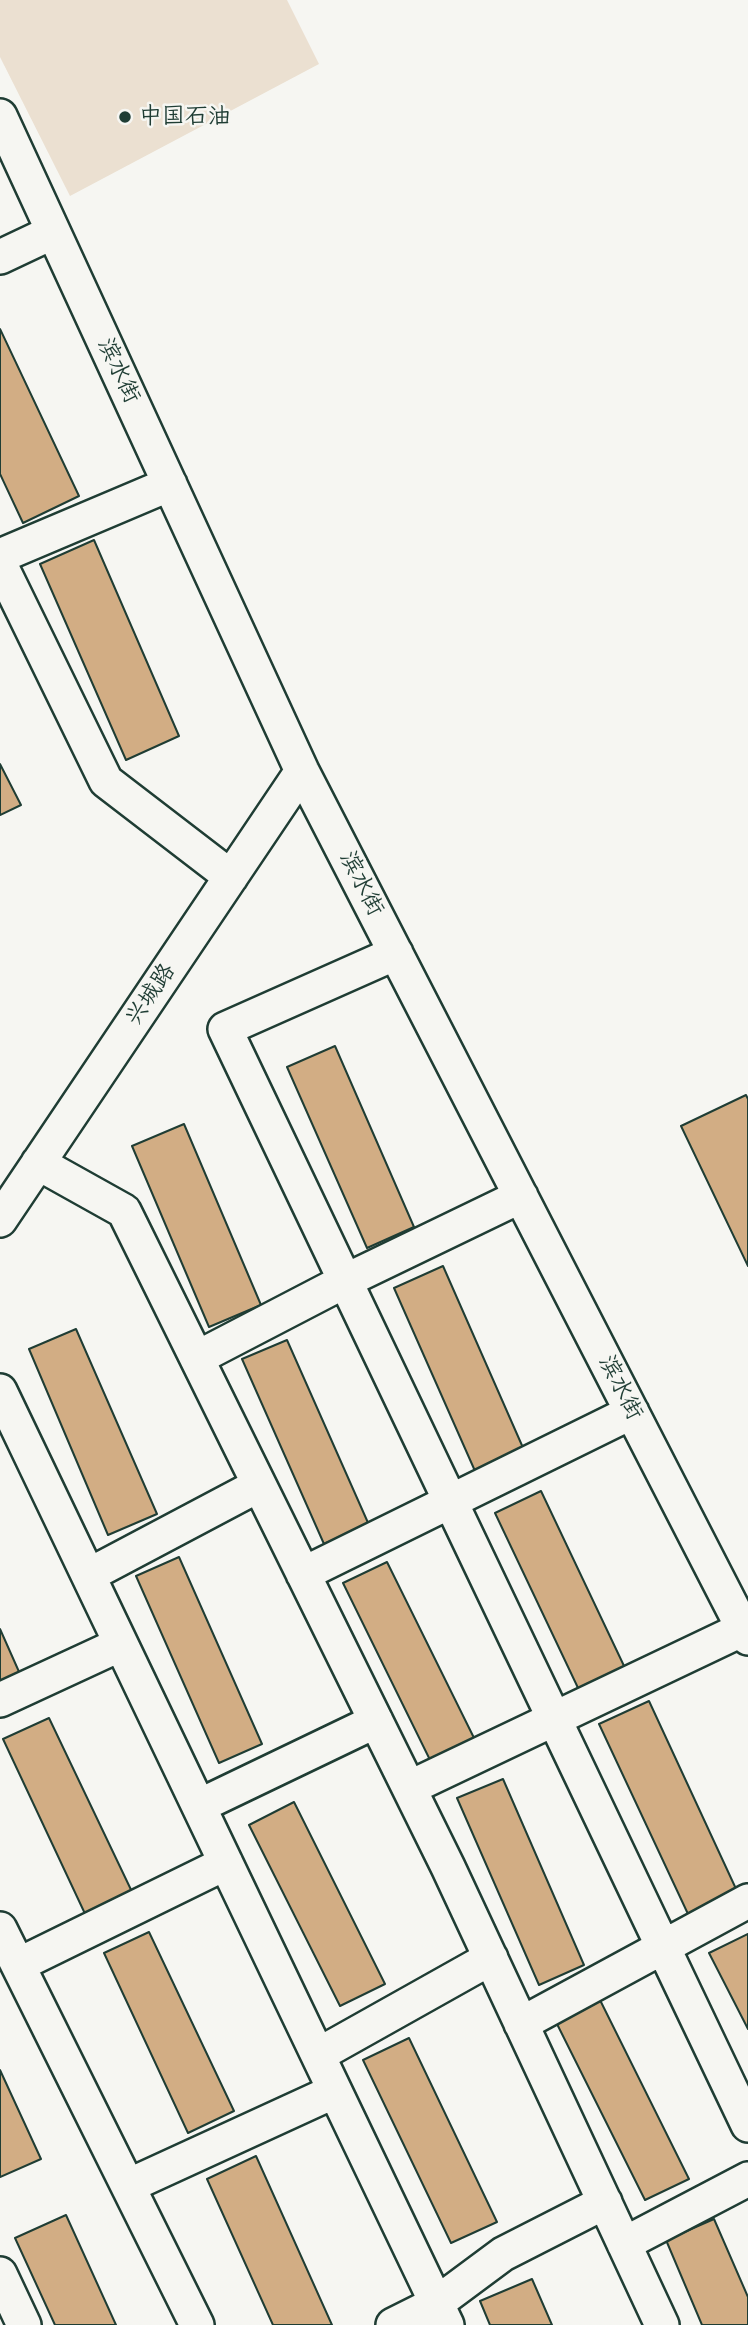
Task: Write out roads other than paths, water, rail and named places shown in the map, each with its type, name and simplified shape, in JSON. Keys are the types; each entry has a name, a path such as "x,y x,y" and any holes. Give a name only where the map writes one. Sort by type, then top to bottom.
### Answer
{"street":[{"name":"滨水街","path":"0,116 302,771 746,1634"},
{"path":"0,257 53,232"},
{"path":"0,556 170,484"},
{"path":"0,564 106,781 231,877"},
{"name":"兴城路","path":"0,1220 302,771"},
{"path":"396,953 225,1029 748,2125"},
{"path":"38,1163 124,1211 409,1788 662,2325"},
{"path":"197,1358 345,1281 521,1196"},
{"path":"0,1391 442,2314"},
{"path":"303,1574 632,1412"},
{"path":"89,1576 259,1485"},
{"path":"409,1788 746,1634"},
{"path":"0,1700 121,1644"},
{"path":"199,1807 376,1721"},
{"path":"18,1965 226,1863"},
{"path":"522,2024 748,1901"},
{"path":"0,1929 197,2325"},
{"path":"318,2055 491,1958"},
{"path":"128,2186 335,2091"},
{"path":"624,2244 748,2179"},
{"path":"393,2325 442,2314 503,2254 605,2202"},
{"path":"0,2274 24,2325"}],"place":[{"name":"中国石油","path":"125,117"}]}
